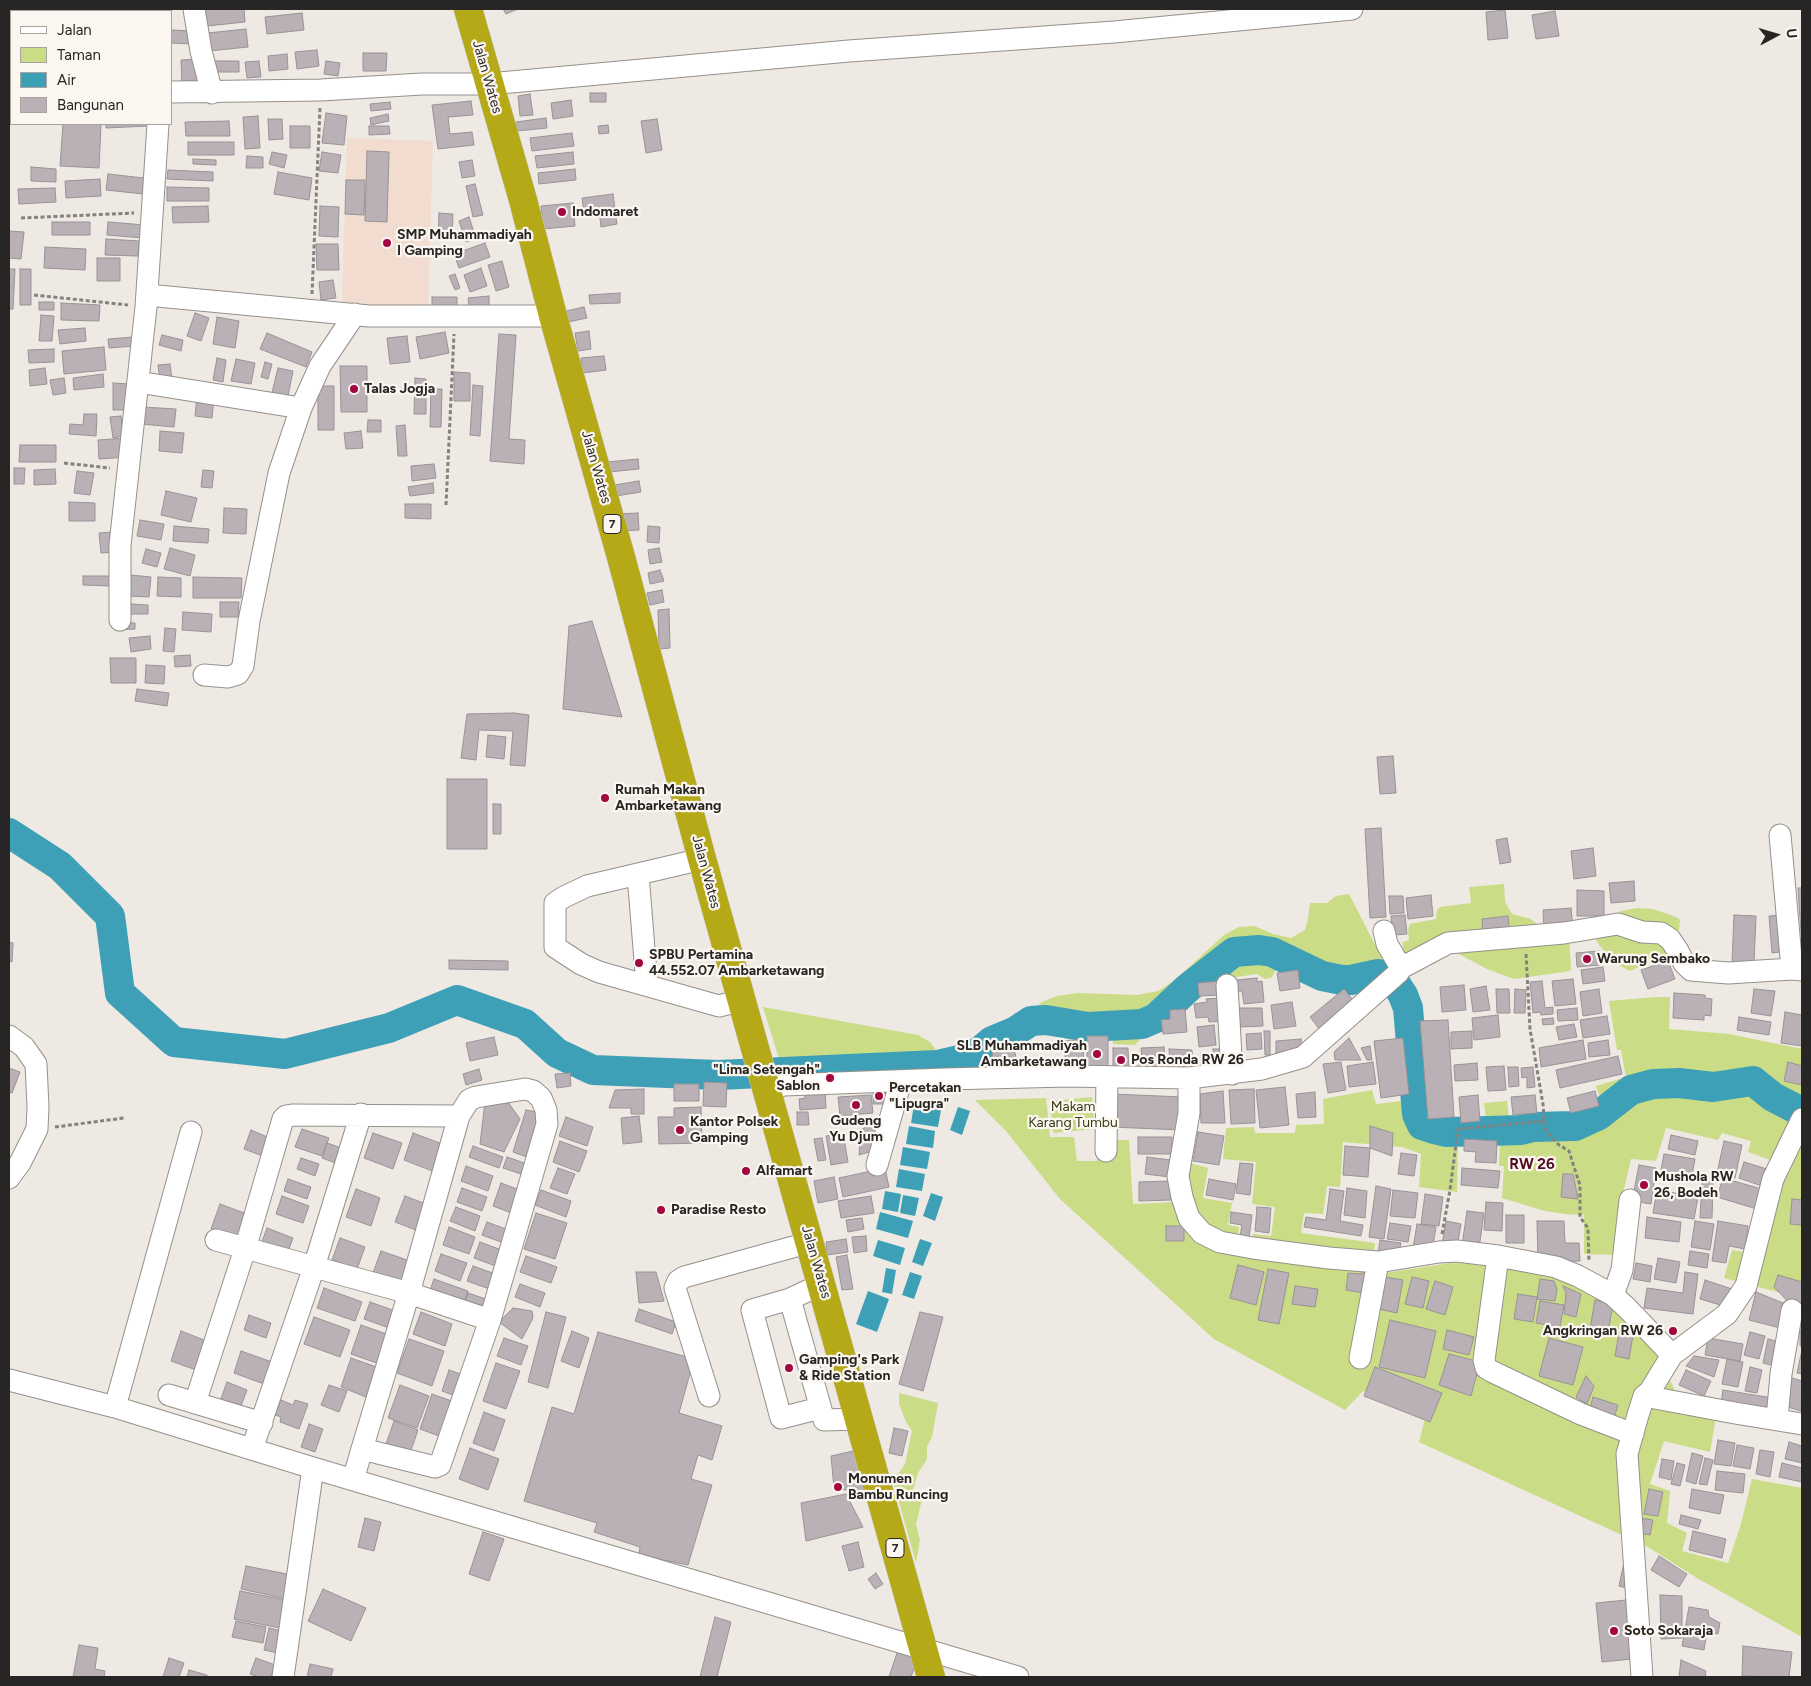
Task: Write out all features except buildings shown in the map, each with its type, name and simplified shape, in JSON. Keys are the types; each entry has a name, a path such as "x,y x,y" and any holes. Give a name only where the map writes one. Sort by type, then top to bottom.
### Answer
{"highway":[{"name":"Jalan Wates","path":"468,9 523,200 702,859 811,1242 931,1677"}],"street":[{"path":"194,9 201,51 212,93"},
{"path":"172,92 212,93 321,90 422,84 489,84 848,51 1114,32 1352,9"},
{"path":"120,620 118,583 120,545 147,301 158,125"},
{"path":"147,301 354,314 553,316"},
{"path":"204,675 228,677 238,674 243,666 249,621 279,473 301,408 320,366 354,314"},
{"path":"138,382 301,408"},
{"path":"765,1083 784,1085 985,1078 1189,1078 1232,1074 1279,1065 1303,1057 1379,988 1398,965 1448,943 1525,937 1618,924 1642,932 1662,933 1670,939 1684,963 1691,970 1728,973 1797,969 1780,835"},
{"path":"702,859 587,886 555,904 555,947 581,964 599,972 719,1006 742,1000"},
{"path":"638,875 647,985"},
{"path":"1384,931 1387,944 1398,965"},
{"path":"1227,985 1232,1074"},
{"path":"9,1036 24,1047 36,1064 37,1129 20,1163 9,1178"},
{"path":"1106,1151 1107,1077"},
{"path":"1189,1078 1189,1113 1178,1176 1189,1218 1202,1233 1220,1242 1254,1248 1378,1262 1457,1250 1556,1267 1588,1280 1613,1295 1672,1355"},
{"path":"878,1165 901,1081"},
{"path":"353,1480 362,1449 409,1293 459,1116 469,1100 476,1096 525,1090 533,1091 541,1098 546,1110 548,1124 490,1320 440,1465 435,1468 362,1449"},
{"path":"252,1450 314,1267 361,1114"},
{"path":"195,1403 245,1249 283,1119 286,1116 292,1115 459,1116"},
{"path":"1642,1677 1628,1454 1633,1434 1644,1396 1650,1391 1672,1355 1727,1314 1746,1286 1773,1179 1802,1120"},
{"path":"115,1407 190,1132"},
{"path":"1613,1295 1622,1270 1630,1200"},
{"path":"216,1240 409,1293 490,1320"},
{"path":"709,1396 675,1288 676,1284 684,1278 811,1242"},
{"path":"1498,1256 1484,1360 1486,1368 1581,1414 1633,1434"},
{"path":"1360,1358 1378,1262"},
{"path":"820,1408 781,1418 752,1310 790,1299 822,1284"},
{"path":"790,1299 824,1420 860,1419"},
{"path":"1777,1419 1781,1374 1792,1310"},
{"path":"9,1380 115,1407 252,1450 1018,1677"},
{"path":"169,1395 262,1424"},
{"path":"1644,1396 1802,1424"},
{"path":"283,1677 313,1468"}],"path":[{"path":"311,310 321,90"},
{"path":"21,218 152,212"},
{"path":"34,295 147,301"},
{"path":"446,505 454,316"},
{"path":"64,463 128,470"},
{"path":"1525,937 1530,1030 1545,1130 1559,1145 1569,1151 1580,1185 1580,1217 1588,1228 1591,1273 1588,1280"},
{"path":"37,1129 124,1118"},
{"path":"1439,1252 1458,1129 1545,1123"}],"shaded area":[{"name":"SMP Muhammadiyah I Gamping","path":"347,138 433,141 428,309 342,307"}],"green space":[{"path":"1504,884 1505,902 1512,914 1531,919 1539,926 1569,933 1571,970 1514,979 1487,969 1455,952 1402,959 1403,942 1409,940 1408,930 1410,924 1436,919 1437,910 1440,907 1471,903 1469,887"},
{"path":"1349,894 1386,966 1372,967 1350,976 1337,975 1309,964 1276,970 1271,978 1265,979 1257,974 1230,978 1227,960 1213,969 1173,1004 1135,1045 1113,1044 1112,1031 1061,1032 1040,1026 1026,1016 1042,1002 1057,996 1078,993 1137,995 1158,991 1175,980 1224,935 1239,927 1254,926 1273,934 1291,938 1305,930 1310,903 1327,903 1336,896"},
{"path":"1637,908 1653,909 1680,920 1678,939 1675,949 1630,971 1617,964 1607,955 1597,942 1594,929 1621,911"},
{"path":"1670,997 1669,1029 1729,1034 1802,1049 1802,1296 1724,1278 1732,1250 1761,1255 1773,1161 1748,1152 1751,1141 1722,1133 1718,1140 1666,1128 1656,1161 1631,1159 1624,1189 1626,1197 1619,1255 1584,1254 1584,1215 1545,1211 1502,1198 1504,1166 1499,1166 1500,1137 1488,1137 1484,1103 1507,1101 1509,1120 1513,1121 1538,1117 1565,1120 1599,1110 1603,1106 1596,1086 1626,1077 1621,1050 1617,1050 1609,1001"},
{"path":"763,1007 918,1035 930,1042 941,1057 781,1065"},
{"path":"1372,1090 1376,1104 1411,1100 1411,1110 1415,1126 1422,1132 1458,1140 1457,1192 1419,1187 1421,1154 1402,1147 1343,1142 1340,1187 1327,1186 1323,1214 1304,1213 1301,1233 1375,1243 1371,1275 1451,1263 1499,1264 1552,1271 1605,1295 1659,1356 1676,1393 1718,1405 1710,1452 1664,1441 1650,1484 1670,1491 1667,1523 1687,1533 1682,1551 1728,1563 1741,1524 1752,1479 1802,1488 1802,1637 1697,1578 1648,1547 1419,1442 1427,1411 1363,1391 1345,1410 1214,1339 1060,1199 1006,1131 975,1100 1046,1098 1050,1137 1074,1137 1077,1161 1097,1161 1095,1140 1129,1140 1133,1204 1176,1202 1186,1162 1208,1168 1203,1198 1232,1203 1228,1225 1239,1227 1238,1238 1252,1241 1253,1234 1271,1236 1275,1207 1252,1204 1256,1162 1223,1159 1226,1128 1254,1127 1255,1133 1295,1133 1296,1125 1324,1124 1323,1099"},
{"name":"Makam Karang Tumbu","path":"1092,1097 1095,1129 1053,1133 1050,1101"},
{"path":"899,1393 938,1403 932,1437 927,1447 927,1459 918,1473 913,1490 922,1499 916,1525 920,1540 916,1563 892,1477 899,1473 905,1464 912,1431 906,1422 899,1404"}],"water":[{"path":"914,1105 941,1110 938,1127 911,1123"},
{"path":"958,1107 970,1111 962,1135 950,1130"},
{"path":"909,1126 935,1131 933,1148 906,1144"},
{"path":"903,1147 930,1152 927,1169 900,1165"},
{"path":"899,1169 925,1174 922,1191 896,1187"},
{"path":"885,1191 901,1194 898,1212 882,1209"},
{"path":"931,1193 943,1197 935,1221 923,1216"},
{"path":"903,1195 919,1198 915,1216 900,1213"},
{"path":"880,1212 913,1221 908,1238 876,1229"},
{"path":"920,1239 932,1243 923,1266 912,1262"},
{"path":"878,1240 905,1248 900,1265 873,1256"},
{"path":"886,1268 896,1270 892,1294 882,1292"},
{"path":"910,1272 922,1276 914,1299 902,1295"},
{"path":"868,1291 889,1299 877,1332 856,1324"}],"waterway":[{"path":"9,833 60,866 110,916 120,993 174,1042 285,1054 389,1028 457,1000 525,1024 557,1053 593,1070 718,1075 937,1065 963,1059 980,1051 992,1041 1016,1031 1031,1021 1046,1020 1088,1027 1142,1024 1156,1018 1189,987 1234,952 1259,950 1272,952 1322,976 1351,980 1378,974 1394,981 1403,995 1408,1008 1417,1114 1422,1125 1434,1129 1446,1132 1575,1126 1599,1115 1631,1090 1653,1084 1679,1083 1713,1087 1753,1081 1773,1097 1802,1112"}],"place":[{"name":"Indomaret","path":"562,212"},
{"name":"SMP Muhammadiyah I Gamping","path":"387,243"},
{"name":"Talas Jogja","path":"354,389"},
{"name":"Rumah Makan Ambarketawang","path":"605,798"},
{"name":"Warung Sembako","path":"1587,959"},
{"name":"SPBU Pertamina 44.552.07 Ambarketawang","path":"639,963"},
{"name":"SLB Muhammadiyah Ambarketawang","path":"1097,1054"},
{"name":"Pos Ronda RW 26","path":"1121,1060"},
{"name":"\"Lima Setengah\" Sablon","path":"830,1078"},
{"name":"Percetakan \"Lipugra\"","path":"879,1096"},
{"name":"Gudeng Yu Djum","path":"856,1105"},
{"name":"Kantor Polsek Gamping","path":"680,1130"},
{"name":"Alfamart","path":"746,1171"},
{"name":"Mushola RW 26, Bodeh","path":"1644,1185"},
{"name":"Paradise Resto","path":"661,1210"},
{"name":"Angkringan RW 26","path":"1673,1331"},
{"name":"Gamping's Park & Ride Station","path":"789,1368"},
{"name":"Monumen Bambu Runcing","path":"838,1487"},
{"name":"Soto Sokaraja","path":"1614,1631"}],"district":[{"name":"RW 26","path":"1532,1165"}]}
